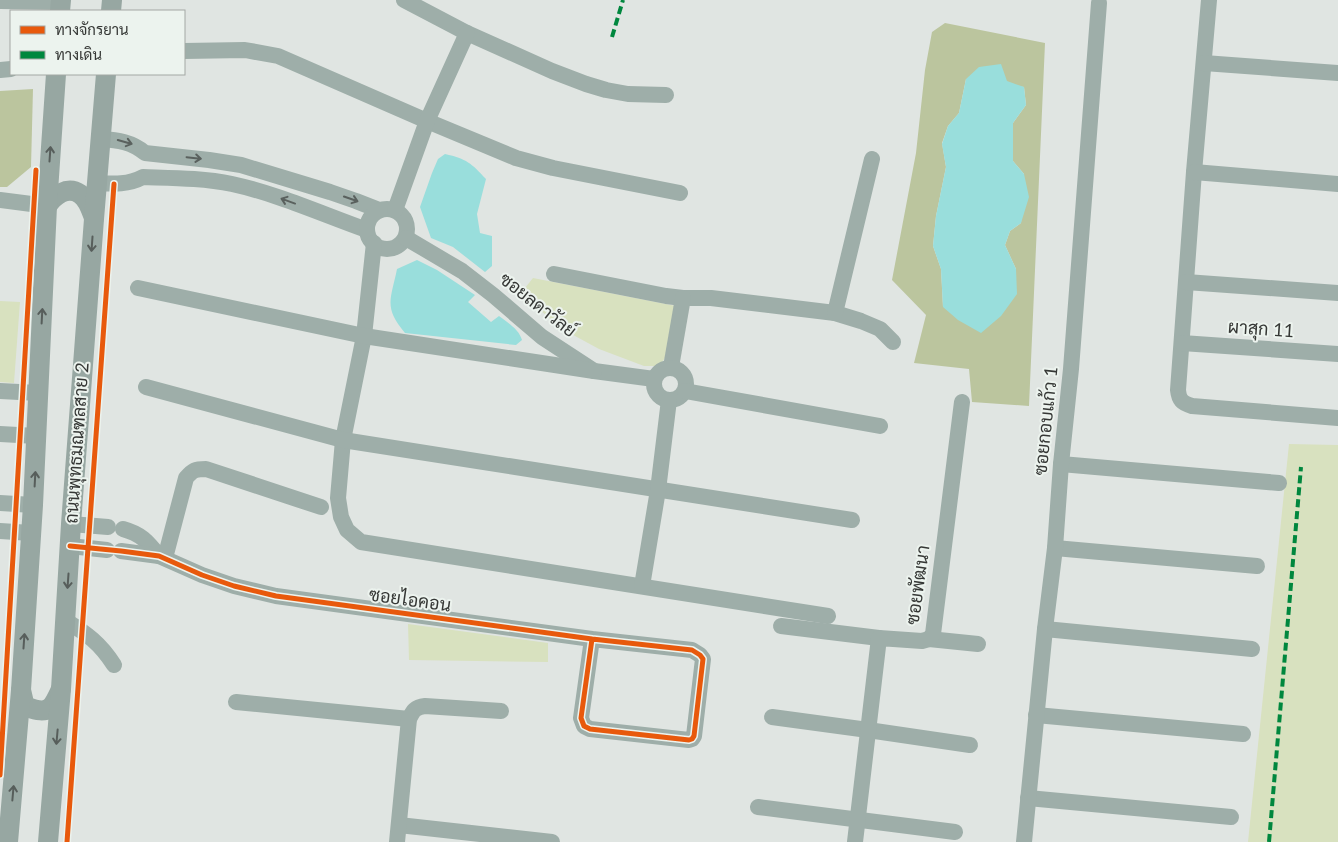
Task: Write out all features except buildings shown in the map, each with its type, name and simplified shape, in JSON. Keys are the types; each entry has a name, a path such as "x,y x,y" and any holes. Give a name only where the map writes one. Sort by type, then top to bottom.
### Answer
{"main road":[{"path":"8,842 21,690 33,505 47,206 56,75"},
{"name":"ถนนพุทธมณฑลสาย 2","path":"48,842 106,75"},
{"path":"47,206 60,193 74,191 81,194 86,200 94,219"},
{"path":"21,690 27,707 41,711 47,710 52,706 61,688"}],"street":[{"path":"404,0 467,33 552,71 606,90 628,94 666,95"},
{"path":"1209,0 1194,172 1179,397 1184,404 1192,406 1338,418"},
{"path":"0,1 60,5"},
{"name":"ซอยกอบแก้ว 1","path":"1024,842 1044,629 1055,548 1061,464 1071,369 1099,3"},
{"path":"395,210 427,121 467,33"},
{"path":"185,51 245,50 278,56 516,158 553,168 680,193"},
{"path":"1204,63 1338,74"},
{"path":"102,139 119,140 138,146 145,153 241,165 330,192 379,210"},
{"path":"143,177 145,153"},
{"path":"835,313 872,159"},
{"path":"1194,172 1338,184"},
{"path":"97,183 134,182 143,177 206,180 232,184 290,201 370,236 387,249 401,244 406,238 408,230 402,215 395,210 387,208 379,210 372,215 368,222 370,236 364,336 343,440 338,498 340,517 347,530 361,542 828,616"},
{"path":"0,200 47,206"},
{"name":"ซอยลดาวัลย์","path":"406,238 462,271 542,337 594,370 654,379"},
{"path":"554,274 666,296 711,298 835,313 880,329 893,342"},
{"path":"1186,282 1338,293"},
{"path":"138,288 364,336 594,370"},
{"path":"671,367 683,298"},
{"name":"ผาสุก 11","path":"1182,343 1338,354"},
{"path":"671,367 676,368 683,374 687,385 681,396 668,400 658,396 655,390 654,379 658,372 671,367"},
{"path":"146,387 343,440 852,520"},
{"path":"0,391 38,394"},
{"path":"685,391 880,426"},
{"path":"642,586 658,490 668,400"},
{"name":"ซอยพัฒนา","path":"781,626 880,638 922,641 929,639 933,634 962,402"},
{"path":"0,434 36,436"},
{"path":"1061,464 1279,483"},
{"path":"162,557 186,478 196,469 206,469 321,507"},
{"path":"0,503 33,505"},
{"name":"ซอยไอคอน","path":"71,524 115,528 133,532 145,539 162,557"},
{"path":"0,531 31,533"},
{"name":"ซอยไอคอน","path":"70,546 162,557 202,575 234,586 276,596 592,639 692,650 700,654 702,659 694,736 692,739 590,729 584,726 581,718 592,639"},
{"path":"1055,548 1257,566"},
{"path":"65,620 94,640 106,651 114,665"},
{"path":"1044,629 1252,649"},
{"path":"855,842 880,638"},
{"path":"929,639 978,644"},
{"path":"236,702 409,719"},
{"path":"397,842 409,719 417,707 501,712"},
{"path":"1036,715 1243,734"},
{"path":"772,718 970,745"},
{"path":"1028,798 1231,817"},
{"path":"758,808 955,832"},
{"path":"399,825 552,842"}],"green space":[{"path":"945,23 1045,43 1029,406 972,402 969,369 914,363 926,315 892,280 916,153 925,70 932,32","holes":["966,79 1024,87 1026,105 1013,123 1013,161 1024,174 1021,223 1010,231 1005,245 1016,269 943,307 941,269 933,246 936,216 946,167 942,143 948,126 959,113"]},
{"path":"33,89 31,167 7,187 0,187 0,91"},
{"path":"533,278 676,306 665,358 659,366 644,366 599,349 564,330 521,293"},
{"path":"0,301 20,302 14,383 0,382"},
{"path":"1289,444 1338,445 1338,842 1248,842"},
{"path":"408,624 548,643 548,662 409,660"}],"water":[{"path":"1001,64 1007,81 1024,87 1026,105 1013,123 1013,161 1024,174 1029,197 1021,223 1010,231 1005,245 1016,269 1017,294 1001,316 981,333 958,320 943,307 941,269 933,246 936,216 946,167 942,144 948,126 959,113 966,79 979,67"},
{"path":"445,154 468,162 486,179 477,214 480,233 492,236 492,266 485,272 453,247 431,238 420,207 438,159"},
{"path":"417,260 437,270 475,295 468,302 491,322 499,316 516,329 522,340 516,345 405,333 394,316 390,302 397,269"}],"marked path":[{"path":"612,37 623,0"},
{"path":"1269,842 1301,467"}],"cycle path":[{"path":"0,775 36,170"},
{"path":"67,842 114,184"},
{"path":"70,546 159,556 202,575 234,586 276,596 592,639 692,650 703,659 694,736 692,739 590,729 584,726 581,718 592,639"}]}
